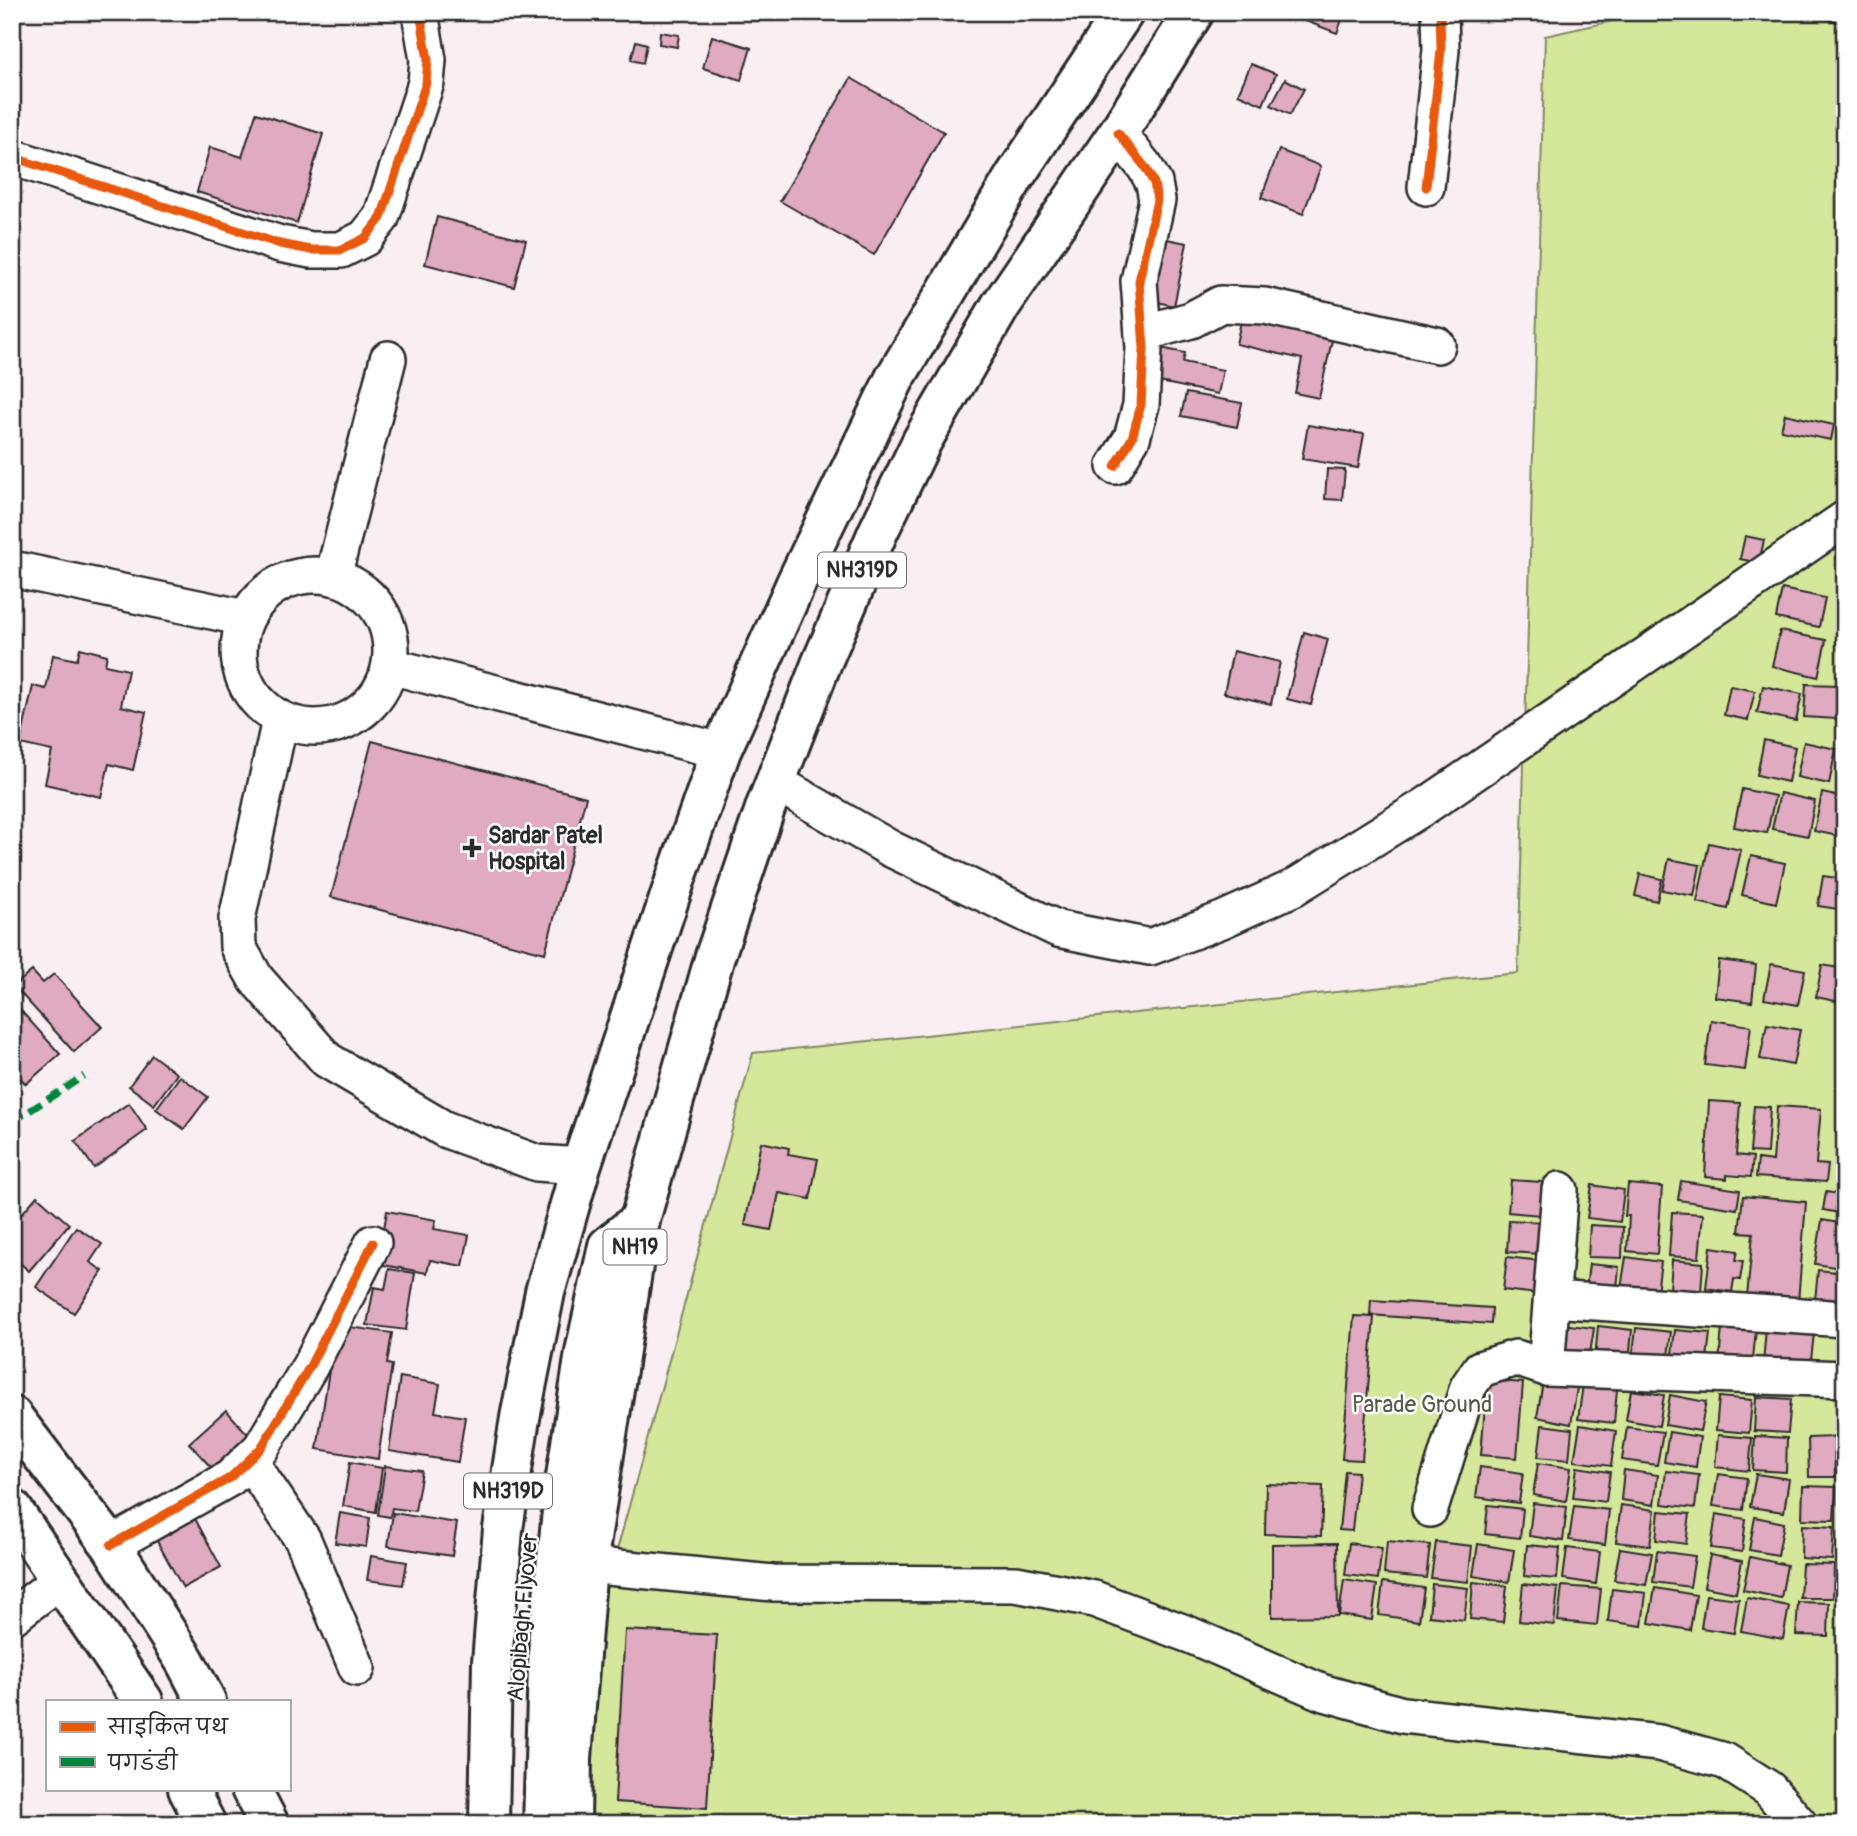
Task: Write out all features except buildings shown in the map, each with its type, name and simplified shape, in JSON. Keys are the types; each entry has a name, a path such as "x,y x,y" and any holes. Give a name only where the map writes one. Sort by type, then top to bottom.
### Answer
{"main road":[{"name":"NH319D","path":"489,1824 492,1662 503,1529 520,1418 543,1305 586,1230 581,1167 675,881 721,751 797,581 895,378 1016,176 1124,12"},
{"name":"NH319D","path":"649,1183 715,956 775,782 873,544 922,441 1001,305 1118,133 1195,12"},
{"path":"746,696 801,716"},
{"name":"NH19","path":"587,1565 625,1312 649,1183"},
{"path":"586,1230 640,1220"},
{"name":"Alopibagh Flyover","path":"512,1824 513,1721 521,1602 538,1456 555,1352 586,1230"},
{"name":"Alopibagh Flyover","path":"543,1824 549,1635 565,1483 584,1352 586,1230"},
{"path":"12,1416 111,1545 185,1661 205,1700"},
{"path":"12,1509 142,1700"},
{"path":"571,1824 573,1746 587,1565"},
{"path":"189,1790 206,1824"},
{"path":"252,1790 269,1824"}],"street":[{"path":"12,157 281,244 311,250 341,250 365,237 381,218 426,82 428,60 421,12"},
{"path":"1426,187 1441,50 1440,12"},
{"path":"1115,466 1132,438 1141,405 1144,382 1139,281 1157,200 1154,183 1145,167 1118,133"},
{"path":"1143,333 1191,320 1221,304 1265,306 1437,345"},
{"path":"333,577 388,359"},
{"path":"775,782 891,849 1058,929 1150,947 1222,920 1293,888 1365,844 1427,805 1845,519"},
{"path":"12,569 245,618"},
{"path":"327,574 351,582 370,597 384,618 391,642 390,666 382,688 367,707 348,721 326,727 302,727 279,720 261,706 246,687 239,664 238,641 245,618 259,597 279,583 302,575 327,574"},
{"path":"390,666 721,751"},
{"path":"279,720 237,919 239,947 256,979 327,1060 443,1129 537,1163 581,1167"},
{"path":"1546,1368 1560,1190"},
{"path":"111,1545 230,1478 261,1448 310,1367 373,1242"},
{"path":"1552,1299 1845,1319"},
{"path":"1430,1509 1468,1387 1480,1368 1516,1358 1546,1368 1845,1379"},
{"path":"249,1460 303,1540 357,1668"},
{"path":"587,1565 773,1584 1016,1584 1094,1599 1191,1635 1321,1692 1403,1715 1659,1742 1725,1761 1769,1788 1799,1824"},
{"path":"12,1616 61,1579"}],"green space":[{"name":"Parade Ground","path":"1653,12 1845,12 1845,1824 583,1824 570,1722 753,1053 1518,973 1545,36"}],"marked path":[{"path":"12,1122 84,1076"}],"cycle path":[{"path":"12,157 280,244 311,250 341,250 365,238 381,218 426,83 428,60 420,12"},
{"path":"1426,187 1441,50 1440,12"},
{"path":"1115,466 1132,438 1141,405 1144,348 1139,281 1157,200 1154,183 1145,167 1118,133"},
{"path":"111,1545 230,1478 261,1448 310,1366 373,1243"}],"place":[{"name":"Sardar Patel Hospital","path":"472,848"}]}
